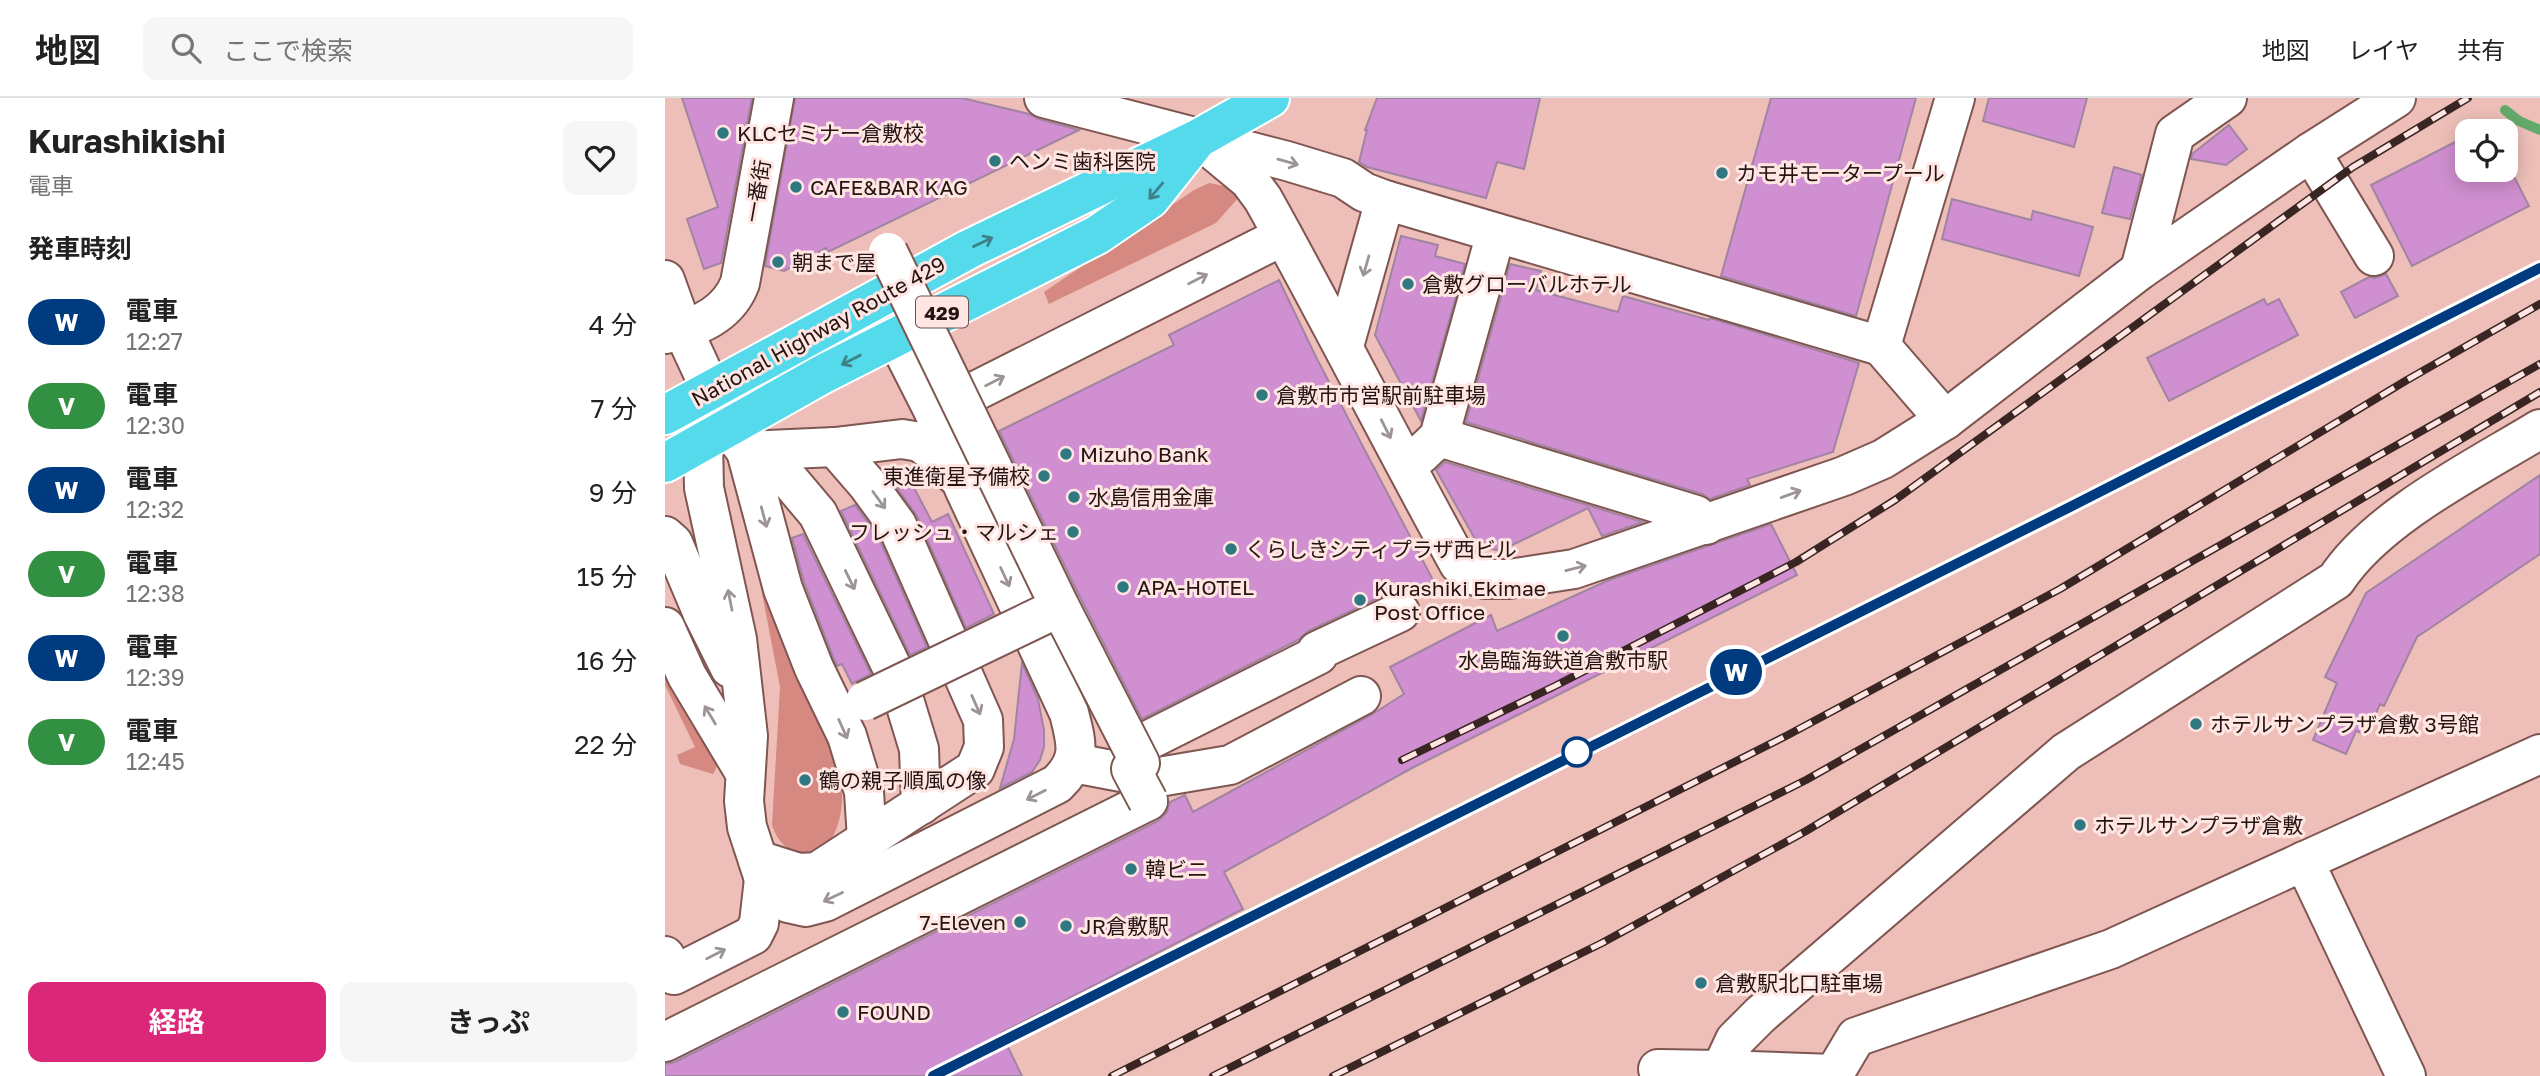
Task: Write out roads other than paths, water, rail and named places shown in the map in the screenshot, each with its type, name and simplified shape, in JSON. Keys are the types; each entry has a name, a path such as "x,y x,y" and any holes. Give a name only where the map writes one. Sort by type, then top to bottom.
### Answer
{"highway":[{"name":"National Highway Route 429","path":"665,415 969,249 1199,138 1270,98"},
{"name":"National Highway Route 429","path":"665,463 725,440 896,337 1097,235 1150,199 1199,138"}],"street":[{"name":"一番街","path":"674,332 722,311 736,295 774,98"},
{"path":"1044,98 1138,111 1199,138 1343,178 1374,196 1881,346 1945,419"},
{"path":"1881,346 1955,98"},
{"path":"2140,270 2175,134 2227,98"},
{"path":"1199,138 1249,180 1263,199 1459,564 1470,574 1485,579 1509,579 1574,569 1706,525 1883,459 1945,419 2140,270 2311,152 2396,98"},
{"path":"2311,152 2374,256"},
{"path":"1318,300 1338,271 1374,196"},
{"path":"1343,346 1374,196"},
{"path":"1405,467 1439,437 1496,233"},
{"path":"934,412 1283,236"},
{"path":"665,1042 901,931 1148,801 1131,769 1140,763 1133,748 1060,607 888,252"},
{"path":"665,280 674,332 710,391 725,440 814,668 851,747 864,792 866,839"},
{"path":"725,440 704,488 735,627 748,737 744,801 747,827 761,870 774,894 788,903 806,907 825,902 1057,784 1074,763 1077,744 1069,713 964,488 934,412 896,337"},
{"path":"1721,1070 1735,1040 1760,1015 2066,752 2336,580 2350,558 2419,502 2540,429"},
{"path":"1439,437 1696,514 1706,525"},
{"path":"725,440 835,447 902,439 921,442 947,463 964,488"},
{"path":"725,440 791,482 818,514 898,680 919,749 921,805"},
{"path":"761,870 817,872 975,769 984,747 983,720 897,525 835,447"},
{"path":"665,536 673,543 703,614 742,692"},
{"path":"865,701 1060,607"},
{"path":"1133,748 1318,655 1317,651 1400,612"},
{"path":"665,627 687,676 745,773"},
{"path":"1074,763 1153,778 1230,765 1361,696"},
{"path":"1658,1069 1834,1075 1856,1037 2111,949 2540,754"},
{"path":"2304,861 2406,1076"},
{"path":"665,956 674,975 753,935 759,923 761,870"}],"waterway":[{"path":"2505,110 2519,121 2540,130"}],"railway":[{"path":"1402,760 1555,686 1796,562 1895,500 2353,167 2468,98"},
{"path":"933,1076 2540,269"},
{"path":"1112,1076 1786,736 2060,589 2407,380 2540,304"},
{"path":"1213,1076 1806,780 2540,364"},
{"path":"1333,1076 1602,943 1806,831 2540,392"}],"train":[{"name":"W","path":"933,1076 2068,508 2540,268"}],"place":[{"name":"KLCセミナー倉敷校","path":"723,133"},
{"name":"ヘンミ歯科医院","path":"995,161"},
{"name":"カモ井モータープール","path":"1722,173"},
{"name":"CAFE&BAR KAG","path":"796,187"},
{"name":"朝まで屋","path":"778,262"},
{"name":"倉敷グローバルホテル","path":"1408,284"},
{"name":"倉敷市市営駅前駐車場","path":"1262,395"},
{"name":"Mizuho Bank","path":"1066,454"},
{"name":"東進衛星予備校","path":"1044,476"},
{"name":"水島信用金庫","path":"1074,497"},
{"name":"フレッシュ・マルシェ","path":"1073,532"},
{"name":"くらしきシティプラザ西ビル","path":"1231,549"},
{"name":"APA-HOTEL","path":"1123,587"},
{"name":"Kurashiki Ekimae Post Office","path":"1360,600"},
{"name":"水島臨海鉄道倉敷市駅","path":"1563,636"},
{"name":"ホテルサンプラザ倉敷 3号館","path":"2196,724"},
{"name":"鶴の親子順風の像","path":"805,780"},
{"name":"ホテルサンプラザ倉敷","path":"2080,825"},
{"name":"韓ビニ","path":"1131,869"},
{"name":"7-Eleven","path":"1020,922"},
{"name":"JR倉敷駅","path":"1066,926"},
{"name":"倉敷駅北口駐車場","path":"1701,983"},
{"name":"FOUND","path":"843,1012"}]}
